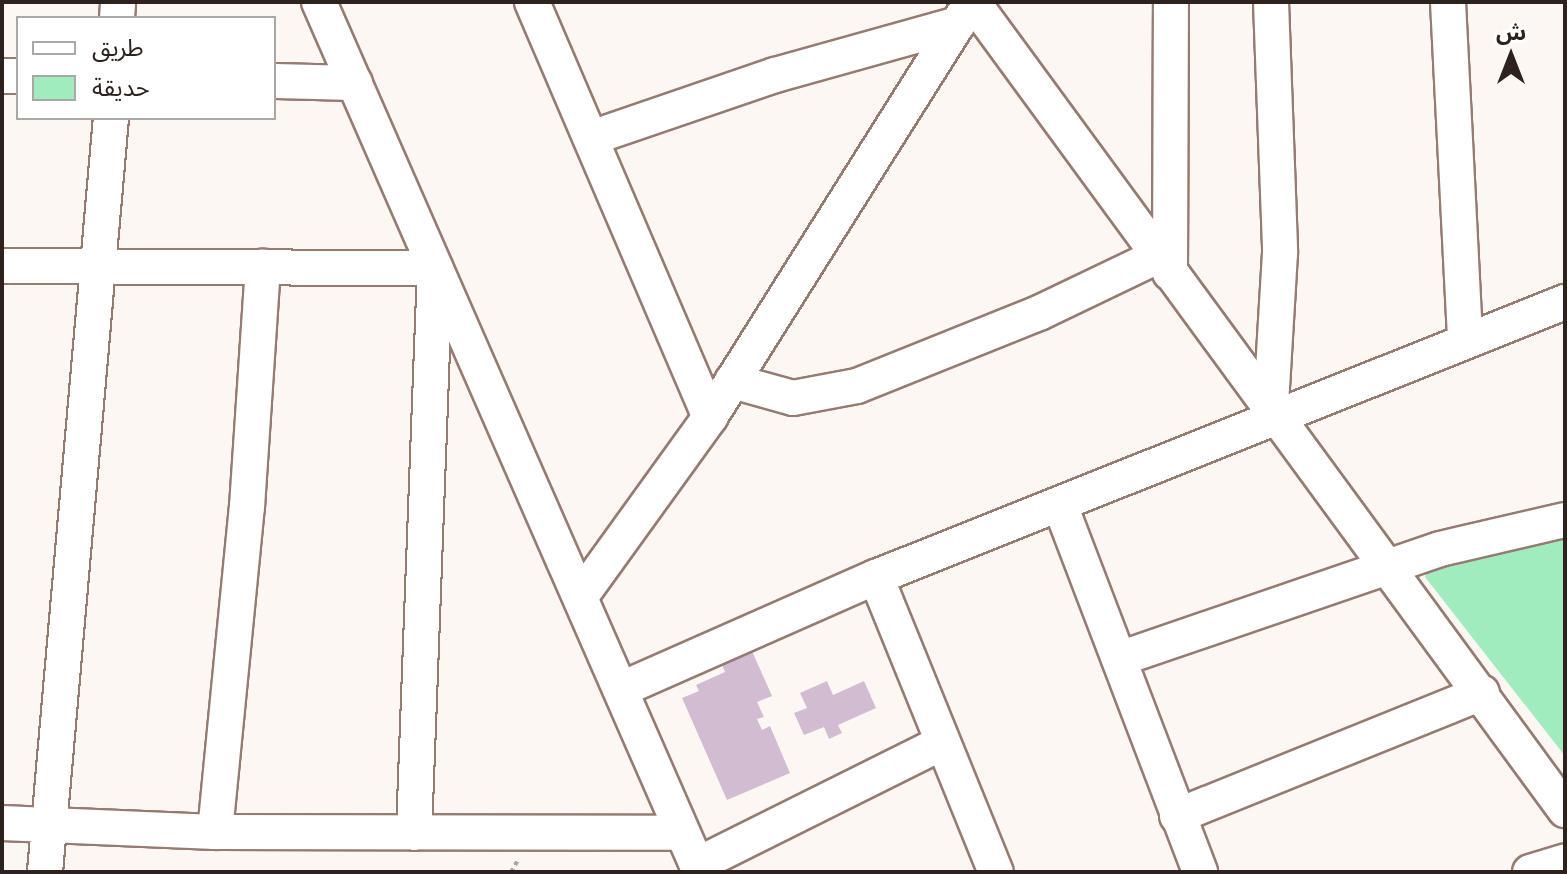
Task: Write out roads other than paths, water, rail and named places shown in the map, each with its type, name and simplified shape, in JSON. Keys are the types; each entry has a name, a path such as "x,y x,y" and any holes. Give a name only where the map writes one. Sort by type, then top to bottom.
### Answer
{"street":[{"path":"319,2 624,688 681,833 699,869 942,743"},
{"path":"532,2 710,417"},
{"path":"1163,265 1171,2"},
{"path":"1271,2 1280,253 1276,411"},
{"path":"1448,2 1465,342"},
{"path":"591,138 967,9"},
{"path":"967,9 1276,411 1565,810"},
{"path":"581,596 710,417 967,9"},
{"path":"276,81 355,83"},
{"path":"45,872 111,120"},
{"path":"732,381 793,398 857,386 1163,265"},
{"path":"2,266 435,268"},
{"path":"215,832 247,507 263,267"},
{"path":"414,833 435,268"},
{"path":"624,688 876,577 1060,505 1276,411 1565,302"},
{"path":"1060,505 1200,872"},
{"path":"1119,659 1389,566 1565,520"},
{"path":"876,577 996,872"},
{"path":"1177,816 1482,693"},
{"path":"2,823 215,832 681,833"},
{"path":"1530,872 1565,861"}]}
